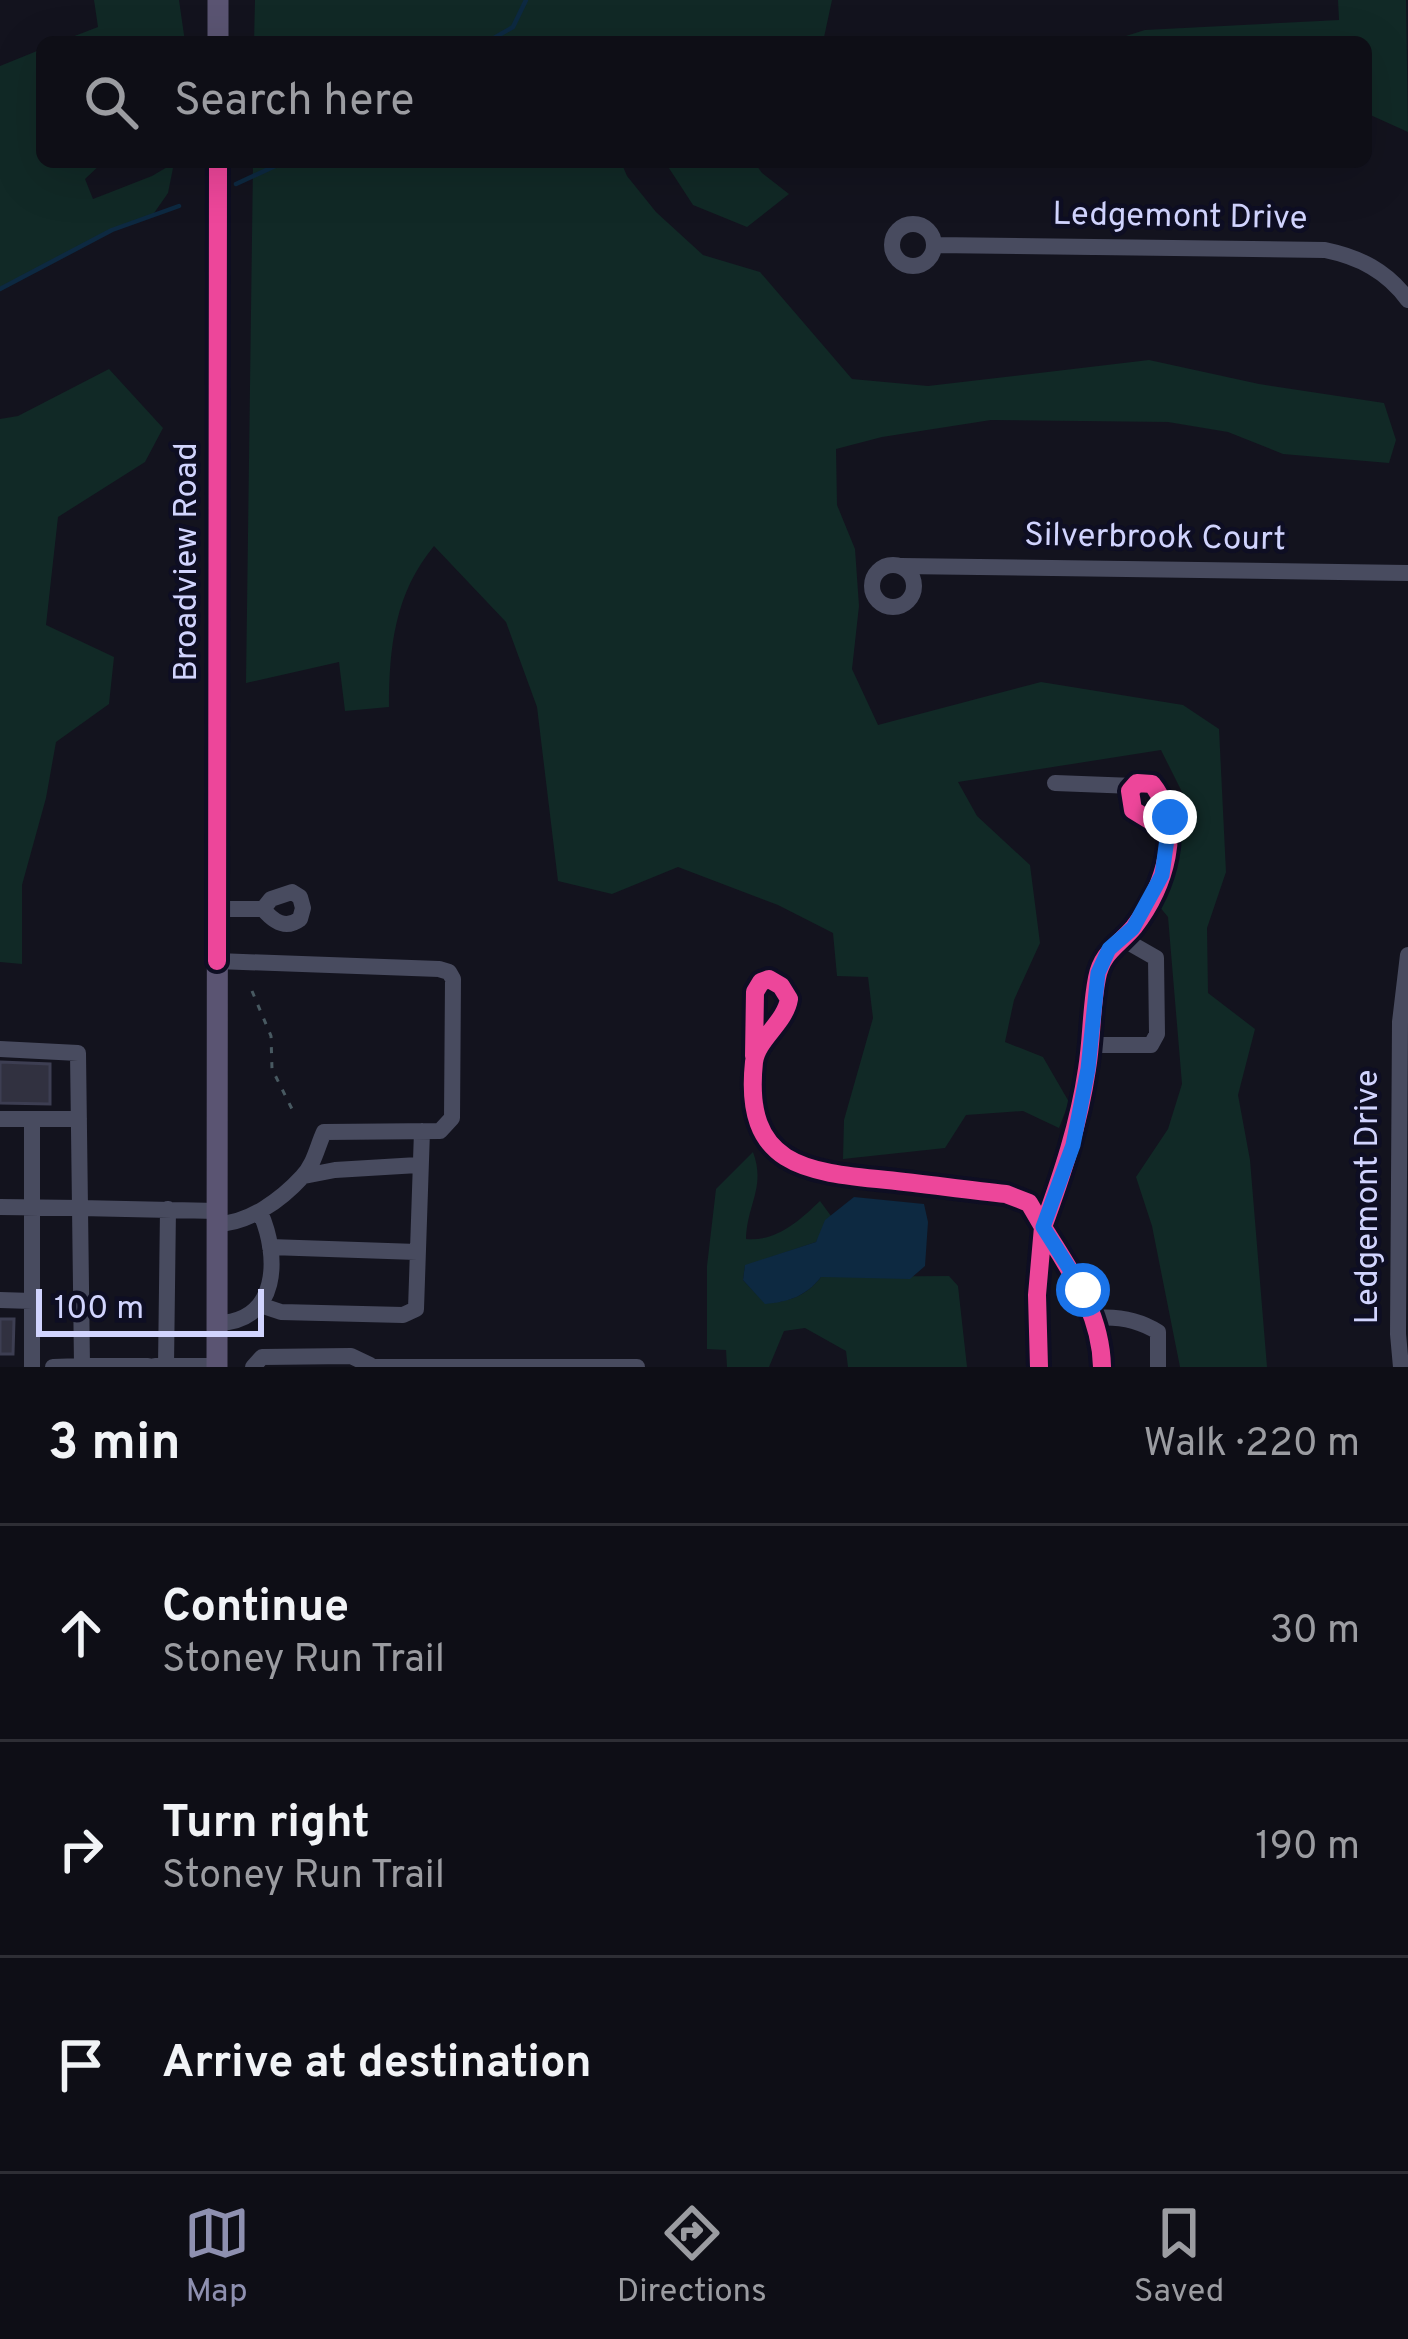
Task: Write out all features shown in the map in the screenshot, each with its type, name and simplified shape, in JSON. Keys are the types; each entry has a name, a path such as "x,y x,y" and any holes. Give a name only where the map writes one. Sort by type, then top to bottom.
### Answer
{"main road":[{"path":"218,0 218,36"},
{"name":"Broadview Road","path":"217,1367 218,168"}],"street":[{"name":"Ledgemont Drive","path":"934,245 1325,250 1350,255 1373,267 1408,300"},
{"name":"Silverbrook Court","path":"901,566 1408,573"},
{"path":"1039,1367 1037,1295 1043,1227 1073,1145 1098,973 1109,949 1133,928 1162,875 1169,832 1164,800 1151,784 1055,783"},
{"path":"218,909 263,909"},
{"path":"1090,1045 1151,1045 1157,1034 1156,958 1121,938"},
{"name":"Ledgemont Drive","path":"1401,1367 1400,1022 1408,955"},
{"path":"0,1207 168,1210 234,1224 260,1212 304,1176 324,1132 440,1130 452,1118 453,979 449,972 218,961"},
{"path":"0,1048 78,1053 82,1366"},
{"path":"754,1056 759,1124 777,1154 835,1177 1006,1194 1029,1203 1083,1290 1102,1341 1102,1367"},
{"path":"0,1118 79,1119"},
{"path":"32,1119 32,1367"},
{"path":"262,1306 281,1312 403,1315 416,1309 422,1130"},
{"path":"304,1176 418,1165"},
{"path":"166,1366 168,1210"},
{"path":"217,1323 238,1323 262,1306 270,1232 260,1212"},
{"path":"270,1247 417,1252"},
{"path":"0,1300 32,1301"},
{"path":"1094,1318 1108,1316 1158,1332 1158,1367"},
{"path":"253,1367 262,1357 351,1356 370,1366 638,1367"},
{"path":"53,1367 217,1367"}],"path":[{"path":"252,991 271,1036 272,1069 292,1109"}],"green space":[{"path":"94,0 179,0 184,36 75,36 98,27"},
{"path":"255,0 832,0 824,36 254,36"},
{"path":"1338,0 1406,0 1408,132 1372,116 1372,36 1126,36 1145,30 1339,20"},
{"path":"36,51 36,168 97,168 85,179 93,199 173,168 168,193 152,216 112,230 0,289 0,66"},
{"path":"253,168 624,168 656,212 703,255 760,272 852,379 928,386 1149,360 1259,384 1384,403 1396,440 1389,463 1283,454 1228,432 1168,422 991,420 836,449 837,505 855,549 859,606 852,669 878,725 1041,682 1183,705 1219,729 1226,872 1207,928 1208,993 1255,1029 1238,1095 1250,1160 1267,1367 1180,1367 1152,1226 1136,1177 1168,1129 1182,1084 1168,917 1159,906 1189,806 1161,750 958,782 977,816 1030,865 1040,943 1014,1000 1005,1042 1043,1057 1069,1102 1059,1128 1023,1111 966,1115 945,1148 843,1159 844,1120 873,1018 868,977 837,976 833,933 778,905 678,867 612,894 558,881 537,707 506,622 434,546 411,583 397,622 389,707 345,711 339,662 246,683"},
{"path":"669,168 758,168 789,194 747,227 693,205"},
{"path":"109,369 163,428 145,462 58,517 46,625 114,657 109,704 56,742 22,885 22,964 0,962 0,419 18,416"},
{"path":"753,1152 758,1175 746,1239 777,1234 820,1201 831,1216 816,1242 745,1266 743,1280 765,1303 796,1297 821,1277 949,1276 958,1286 967,1367 848,1367 846,1351 805,1328 784,1331 769,1367 727,1367 726,1350 707,1349 707,1266 716,1189"}],"water":[{"path":"854,1197 924,1204 928,1222 925,1266 910,1279 821,1277 796,1297 765,1304 743,1280 745,1265 816,1242 825,1220"}],"building":[{"path":"0,1062 50,1064 50,1104 0,1103"},
{"path":"0,1319 14,1319 13,1354 0,1354"}],"waterway":[{"path":"497,36 513,27 526,0"},
{"path":"236,184 271,168"},
{"path":"0,289 112,230 179,206"}],"cycle path":[{"path":"217,961 218,168"},
{"path":"1102,1367 1090,1311 1043,1227 1079,1110 1099,969 1145,911 1167,857 1169,837 1167,819 1162,801 1152,784 1137,783 1130,791 1133,810 1169,832"},
{"path":"754,1056 755,992 769,979 789,999 756,1054 753,1097 759,1123 770,1143 786,1157 830,1173 1006,1194 1029,1203 1043,1227 1037,1295 1039,1367"}],"route":[{"path":"1083,1290 1043,1227 1073,1145 1088,1069 1098,973 1109,949 1133,928 1162,875 1170,817"}]}
